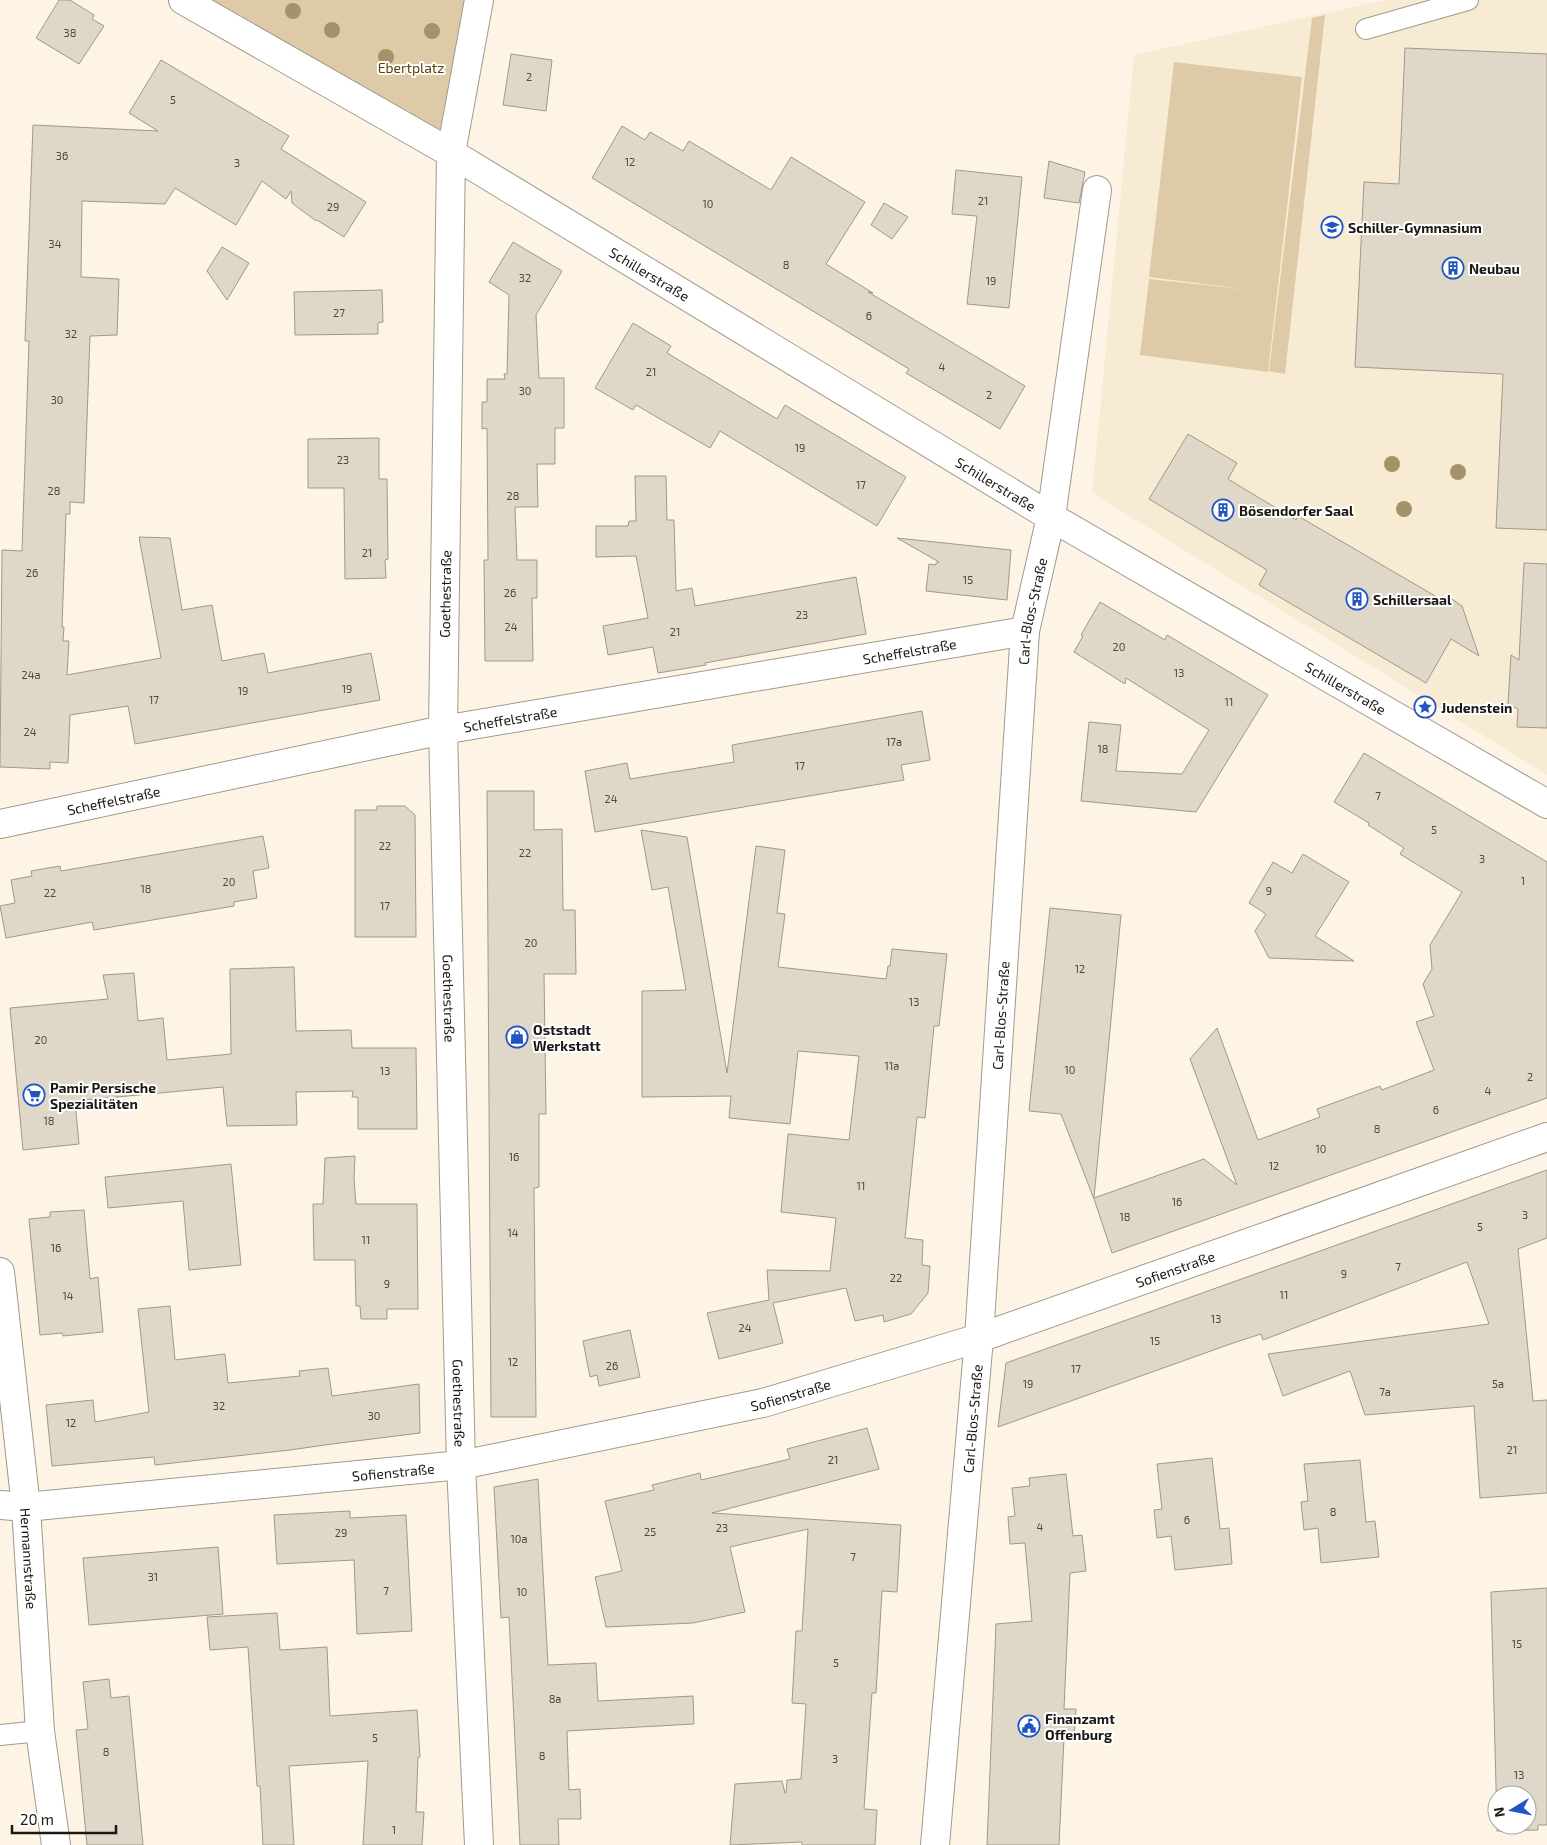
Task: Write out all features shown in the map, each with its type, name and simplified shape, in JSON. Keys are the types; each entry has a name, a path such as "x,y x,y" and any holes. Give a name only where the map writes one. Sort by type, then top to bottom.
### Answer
{"street":[{"path":"183,0 451,153 479,0"},
{"name":"Schillerstraße","path":"451,153 1051,517 1547,804"},
{"name":"Goethestraße","path":"451,153 443,730 461,1465 480,1845"},
{"name":"Carl-Blos-Straße","path":"935,1845 979,1338 1025,631 1051,517 1097,190"},
{"name":"Scheffelstraße","path":"0,824 443,730 1025,631"},
{"name":"Sofienstraße","path":"13,1506 461,1465 762,1403 979,1338 1547,1137"},
{"name":"Hermannstraße","path":"0,1272 13,1506 40,1731 56,1845"}],"lane":[{"path":"1366,29 1468,0"},
{"path":"0,1735 40,1731"}],"shaded area":[{"name":"Schiller-Gymnasium","path":"1385,0 1547,0 1547,775 1092,493 1134,55"}],"green space":[{"name":"Ebertplatz","path":"183,0 479,0 451,153"},
{"path":"1325,15 1285,374 1269,371 1312,18"},
{"path":"1174,62 1302,77 1268,372 1140,355 1149,279 1252,290 1149,277"}],"building":[{"path":"59,0 70,0 94,15 92,19 104,26 79,64 36,38"},
{"name":"Neubau","path":"1405,48 1547,54 1547,530 1496,528 1503,374 1355,367 1364,182 1399,184"},
{"path":"511,54 552,60 546,111 503,105"},
{"path":"161,60 289,136 281,149 366,202 344,237 316,221 292,203 291,191 286,199 262,181 236,225 175,188 165,204 82,201 81,277 119,279 117,335 90,336 84,503 70,502 70,514 66,514 62,627 64,627 63,641 69,641 67,675 161,658 139,537 170,538 182,610 212,605 222,661 264,653 268,673 371,653 380,700 135,744 128,706 70,715 68,763 50,762 50,769 0,767 2,550 22,551 29,341 25,341 33,125 158,131 129,113"},
{"path":"622,126 645,140 650,132 683,151 689,141 771,190 791,157 865,202 826,264 873,293 868,292 1025,386 1000,429 906,373 909,369 592,178"},
{"path":"1049,161 1085,172 1079,203 1044,198"},
{"path":"956,170 1022,177 1009,308 967,304 977,216 952,214"},
{"path":"884,203 908,217 892,239 871,225"},
{"path":"513,242 562,271 536,315 539,378 564,378 564,428 555,428 555,464 537,464 538,507 515,507 517,560 537,560 537,598 532,598 533,661 485,661 484,560 488,560 487,428 482,429 482,402 487,402 487,379 505,379 504,374 507,374 509,295 489,282"},
{"path":"222,247 249,263 227,300 207,271"},
{"path":"382,290 383,322 378,323 378,334 295,335 294,292"},
{"path":"633,323 671,346 667,353 777,419 785,405 906,477 877,526 720,431 710,448 636,405 633,410 595,388"},
{"name":"Schillersaal","path":"1188,434 1237,463 1228,479 1296,520 1298,516 1442,600 1449,597 1462,606 1479,656 1451,639 1426,683 1259,585 1267,570 1149,499"},
{"path":"379,438 379,479 387,479 388,559 385,560 386,578 345,579 344,488 308,488 308,439"},
{"path":"635,476 666,476 667,520 674,520 676,591 692,588 695,606 856,577 866,634 658,673 653,647 608,655 603,626 648,618 636,556 596,557 596,526 628,526 629,521 636,521"},
{"path":"897,538 1011,550 1007,600 926,591 929,564 936,565 939,562"},
{"path":"1524,563 1547,564 1547,728 1517,727 1518,709 1508,704 1511,655 1519,660"},
{"path":"1100,602 1165,640 1167,635 1268,695 1196,812 1081,801 1089,722 1121,725 1116,771 1182,774 1209,730 1126,678 1125,684 1074,652 1083,636 1081,635"},
{"path":"922,711 930,760 901,765 904,780 595,832 585,771 627,763 630,779 734,762 732,745"},
{"path":"1364,753 1547,862 1547,1098 1112,1253 1094,1199 1061,1114 1029,1111 1050,908 1121,915 1094,1198 1204,1159 1237,1185 1190,1059 1217,1028 1258,1140 1320,1117 1317,1109 1380,1086 1382,1090 1434,1070 1416,1022 1434,1016 1423,984 1432,969 1430,945 1462,892 1400,854 1404,848 1368,825 1369,823 1334,802"},
{"path":"487,791 534,791 534,830 562,829 563,910 575,910 576,974 544,974 546,1114 539,1114 539,1187 534,1188 536,1417 491,1417"},
{"path":"377,806 405,806 415,815 416,937 355,937 355,810 377,810"},
{"path":"641,830 687,837 727,1073 756,846 785,850 777,913 785,914 778,967 886,979 892,949 947,954 939,1026 934,1026 925,1118 917,1117 905,1238 923,1240 922,1265 930,1266 928,1293 911,1314 884,1322 883,1315 855,1321 846,1288 773,1303 783,1343 719,1359 707,1313 769,1300 767,1270 830,1271 836,1218 781,1212 788,1134 849,1140 859,1056 798,1051 790,1124 729,1118 731,1096 642,1097 642,991 686,990 668,887 652,890"},
{"path":"263,836 269,868 253,871 257,898 234,902 234,906 94,930 92,922 6,938 0,906 15,903 11,880 32,876 31,871 60,866 61,871"},
{"path":"1303,854 1349,882 1315,936 1354,961 1269,958 1255,931 1266,914 1249,903 1273,862 1292,873"},
{"path":"294,967 296,1031 351,1030 352,1048 416,1048 417,1129 358,1129 358,1097 352,1097 353,1091 296,1092 297,1125 227,1126 223,1087 75,1101 79,1144 23,1150 10,1008 108,999 103,975 134,973 138,1021 163,1018 167,1060 231,1054 230,969"},
{"path":"355,1156 356,1204 417,1204 418,1309 387,1309 387,1319 361,1319 360,1306 356,1306 355,1260 314,1260 313,1204 323,1204 325,1158"},
{"path":"231,1164 241,1265 189,1270 183,1201 108,1208 105,1177"},
{"path":"1547,1170 1547,1238 1518,1249 1533,1401 1547,1400 1547,1493 1480,1498 1474,1406 1365,1415 1350,1371 1283,1396 1268,1354 1489,1324 1467,1262 1263,1340 1261,1334 1236,1342 998,1427 1006,1363"},
{"path":"84,1210 90,1279 98,1277 103,1332 63,1336 62,1333 40,1335 29,1219 50,1217 50,1212"},
{"path":"170,1306 175,1360 225,1354 228,1383 300,1376 299,1371 328,1368 332,1396 419,1384 420,1433 155,1465 154,1457 52,1466 46,1405 93,1400 95,1422 149,1412 138,1309"},
{"path":"630,1330 640,1377 599,1386 597,1375 590,1377 583,1341"},
{"path":"867,1428 879,1469 712,1513 901,1525 897,1592 882,1591 876,1693 872,1693 864,1809 877,1810 875,1845 802,1845 802,1842 730,1845 735,1784 782,1781 786,1793 787,1780 801,1779 806,1704 792,1703 796,1631 802,1631 808,1529 730,1547 745,1612 693,1623 606,1627 595,1577 622,1571 605,1501 654,1490 652,1485 700,1473 701,1480 790,1459 787,1449"},
{"path":"1212,1458 1220,1529 1229,1528 1232,1564 1175,1570 1171,1536 1157,1538 1154,1510 1162,1509 1157,1464"},
{"path":"1360,1460 1366,1522 1375,1521 1379,1557 1321,1563 1318,1528 1304,1530 1301,1502 1308,1501 1304,1464"},
{"name":"Finanzamt Offenburg","path":"1066,1474 1073,1536 1082,1535 1086,1571 1070,1573 1064,1709 1076,1709 1074,1739 1064,1738 1059,1845 987,1845 996,1624 1032,1621 1025,1543 1010,1544 1008,1517 1015,1516 1012,1488 1030,1486 1029,1478"},
{"path":"538,1479 548,1665 596,1663 598,1701 693,1696 694,1724 567,1731 569,1790 580,1789 581,1819 558,1819 559,1845 520,1845 509,1617 501,1618 494,1487"},
{"path":"350,1511 350,1518 406,1515 412,1631 357,1634 354,1560 277,1564 274,1515"},
{"path":"218,1547 223,1614 89,1625 83,1558"},
{"path":"1547,1588 1547,1825 1538,1825 1537,1830 1537,1785 1496,1785 1491,1592"},
{"path":"277,1613 280,1650 327,1647 330,1716 417,1710 420,1757 418,1757 416,1812 424,1812 422,1845 363,1845 368,1761 289,1766 294,1845 263,1845 260,1786 257,1786 248,1647 210,1650 207,1617"},
{"path":"109,1679 111,1698 129,1696 143,1845 87,1845 76,1730 88,1729 83,1682"}],"place":[{"name":"Schiller-Gymnasium","path":"1332,227"},
{"name":"Neubau","path":"1453,268"},
{"name":"Bösendorfer Saal","path":"1223,510"},
{"name":"Schillersaal","path":"1357,599"},
{"name":"Judenstein","path":"1425,707"},
{"name":"Oststadt Werkstatt","path":"517,1037"},
{"name":"Pamir Persische Spezialitäten","path":"34,1095"},
{"name":"Finanzamt Offenburg","path":"1029,1726"}]}
